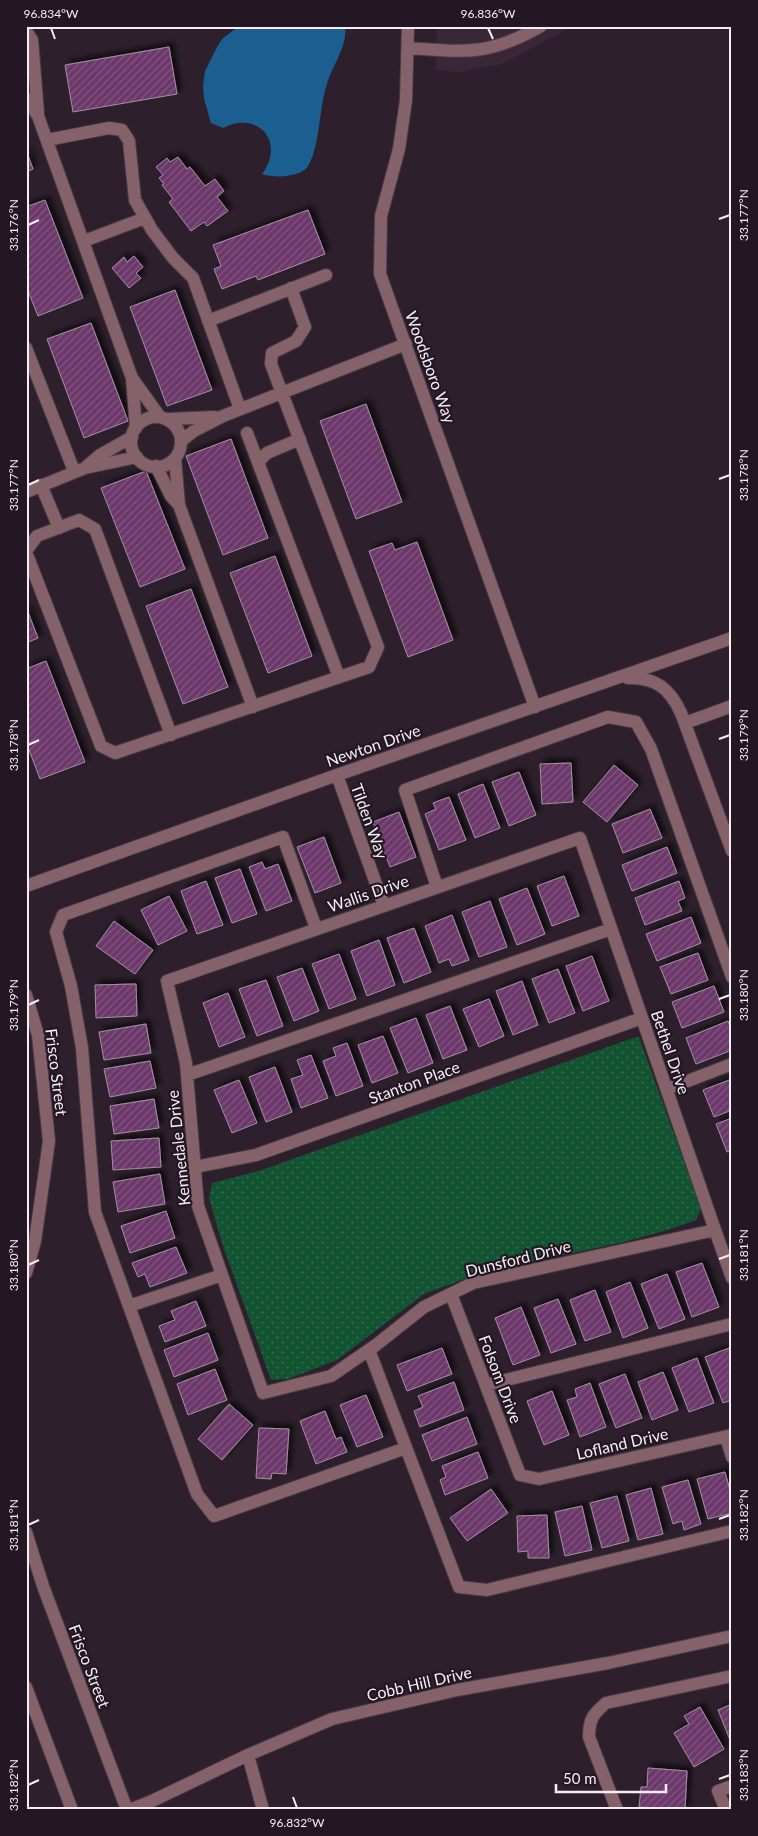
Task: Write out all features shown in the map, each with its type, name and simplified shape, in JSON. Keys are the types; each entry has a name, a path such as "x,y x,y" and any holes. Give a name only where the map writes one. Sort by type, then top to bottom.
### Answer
{"street":[{"name":"Woodsboro Way","path":"408,26 406,100 399,149 381,216 380,274 535,707"},
{"path":"408,48 469,52 483,50 511,42 541,26"},
{"path":"26,31 32,40 38,116"},
{"path":"26,98 38,116 132,378 134,432 132,450 137,457 149,465 164,465 175,458 180,450 182,441 180,432 176,425 165,418 132,378"},
{"path":"47,140 109,128 122,130 129,141 135,200 173,258 193,278 240,409"},
{"path":"84,241 145,218"},
{"path":"208,321 326,275"},
{"path":"171,735 95,529 79,520 37,536 26,551 101,746 115,753 171,735 369,667 378,647 271,364 272,353 296,340 305,327 291,288"},
{"path":"182,441 194,431 223,416 406,344"},
{"path":"26,348 79,469"},
{"path":"26,492 79,469 134,432 142,421 149,418 198,419 223,416"},
{"path":"247,433 339,677"},
{"path":"258,462 267,453 300,439"},
{"path":"79,469 137,457"},
{"path":"175,458 179,505 253,707"},
{"path":"156,466 171,496 179,505"},
{"path":"41,485 59,528"},
{"name":"Newton Drive","path":"26,886 337,775 732,638"},
{"path":"618,678 645,678 665,689 672,696 732,851"},
{"path":"684,723 732,706"},
{"path":"437,887 405,790 608,717 636,722 651,749 732,977"},
{"name":"Tilden Way","path":"337,775 384,906"},
{"path":"316,928 282,837 63,915 56,932 71,986 82,1048 95,1212 198,1494 214,1516 406,1448"},
{"name":"Wallis Drive","path":"167,981 580,838"},
{"name":"Bethel Drive","path":"580,838 732,1278"},
{"path":"187,1075 611,928"},
{"name":"Kennedale Drive","path":"167,981 186,1064 198,1206 263,1393"},
{"name":"Frisco Street","path":"26,995 38,1035 49,1141 35,1240 26,1273"},
{"name":"Stanton Place","path":"195,1167 256,1156 642,1018"},
{"path":"666,1089 732,1064"},
{"name":"Dunsford Drive","path":"263,1393 330,1376 369,1350 424,1307 473,1283 715,1230"},
{"path":"129,1306 222,1275"},
{"name":"Folsom Drive","path":"451,1294 520,1475"},
{"path":"486,1385 732,1324"},
{"path":"369,1350 458,1587 487,1590 732,1530"},
{"path":"729,1436 732,1458"},
{"name":"Lofland Drive","path":"520,1475 539,1479 729,1436"},
{"name":"Frisco Street","path":"26,1532 43,1586 128,1810"},
{"name":"Cobb Hill Drive","path":"128,1810 152,1801 248,1755 332,1720 457,1690 608,1663 732,1636"},
{"path":"617,1810 589,1737 589,1726 594,1712 606,1703 732,1676"},
{"path":"26,1688 72,1810"},
{"path":"248,1755 263,1810"},
{"path":"726,1810 718,1791 732,1786"}],"shaded area":[{"path":"437,26 573,26 502,64 458,72 436,70"}],"green space":[{"path":"639,1037 701,1209 696,1220 624,1242 484,1272 424,1294 337,1360 288,1379 271,1380 222,1243 209,1198 212,1183 259,1171"}],"water":[{"path":"345,26 342,48 324,93 315,148 308,166 293,175 273,176 262,174 269,162 271,151 265,132 257,126 247,123 236,123 223,128 211,123 204,99 203,85 205,71 217,47 223,38 238,27"}],"building":[{"path":"169,47 177,94 73,112 65,65"},
{"path":"26,150 33,169 26,172"},
{"path":"178,157 187,169 190,167 205,186 215,179 224,191 217,197 228,211 207,226 204,222 191,231 169,202 173,199 162,185 164,184 159,178 163,175 156,167 167,158 170,162"},
{"path":"45,200 83,298 38,316 26,286 26,207"},
{"path":"308,210 325,254 258,280 256,276 222,289 214,269 221,266 213,245"},
{"path":"134,256 143,267 136,273 141,278 129,288 112,268 124,257 127,262"},
{"path":"175,290 212,390 167,406 130,307"},
{"path":"91,323 128,421 84,438 47,339"},
{"path":"366,404 402,502 356,519 320,421"},
{"path":"231,439 268,538 223,555 186,456"},
{"path":"146,471 185,569 140,587 101,488"},
{"path":"417,542 453,640 408,657 369,551 392,543 395,550"},
{"path":"275,556 312,656 268,673 230,573"},
{"path":"191,589 228,687 183,704 146,606"},
{"path":"26,607 38,638 26,643"},
{"path":"46,661 85,762 40,779 26,742 26,669"},
{"path":"571,763 573,802 542,804 540,764"},
{"path":"614,765 638,785 607,822 583,802"},
{"path":"519,772 536,815 509,826 492,782"},
{"path":"483,784 500,828 475,838 458,794"},
{"path":"449,797 466,840 439,850 425,814 436,809 433,803"},
{"path":"650,809 662,838 623,853 612,824"},
{"path":"399,812 416,857 390,867 373,822"},
{"path":"324,837 341,883 315,893 297,847"},
{"path":"667,847 677,873 632,891 622,865"},
{"path":"262,862 265,869 278,864 292,901 266,911 249,867"},
{"path":"240,869 257,914 232,923 215,878"},
{"path":"564,876 579,916 552,926 537,886"},
{"path":"206,881 223,925 197,934 181,891"},
{"path":"679,881 685,898 678,901 682,911 645,925 635,898"},
{"path":"527,888 545,934 517,945 499,899"},
{"path":"169,896 187,931 158,945 141,910"},
{"path":"490,901 507,947 479,957 462,912"},
{"path":"452,915 469,960 452,966 449,959 439,963 425,926"},
{"path":"691,917 701,943 657,961 646,934"},
{"path":"114,921 153,950 135,974 96,946"},
{"path":"414,928 431,972 404,983 387,938"},
{"path":"379,940 395,985 367,996 351,951"},
{"path":"698,953 708,980 671,994 660,967"},
{"path":"339,954 356,999 329,1009 312,964"},
{"path":"592,956 609,1001 583,1011 566,966"},
{"path":"302,968 319,1011 294,1021 277,977"},
{"path":"558,969 575,1013 549,1023 532,979"},
{"path":"266,980 283,1026 257,1036 239,989"},
{"path":"522,981 538,1025 513,1035 496,991"},
{"path":"136,984 137,1016 96,1018 95,985"},
{"path":"714,986 724,1012 682,1028 672,1002"},
{"path":"228,993 245,1037 219,1047 203,1003"},
{"path":"489,999 504,1036 479,1047 463,1009"},
{"path":"450,1006 467,1050 443,1059 426,1015"},
{"path":"416,1018 433,1063 408,1073 390,1028"},
{"path":"728,1021 732,1031 732,1039 729,1040 732,1050 696,1064 686,1038"},
{"path":"146,1024 151,1053 104,1060 99,1032"},
{"path":"383,1036 398,1073 372,1083 358,1045"},
{"path":"347,1043 363,1086 336,1096 323,1061 336,1056 333,1048"},
{"path":"311,1055 328,1098 301,1108 291,1079 303,1075 297,1060"},
{"path":"150,1061 156,1088 110,1097 104,1069"},
{"path":"275,1067 292,1112 266,1122 249,1077"},
{"path":"732,1079 732,1110 714,1117 703,1090"},
{"path":"239,1080 257,1123 232,1133 214,1090"},
{"path":"154,1099 159,1128 114,1134 110,1106"},
{"path":"732,1118 732,1150 727,1152 716,1124"},
{"path":"159,1138 161,1167 113,1170 111,1141"},
{"path":"160,1174 165,1204 118,1212 113,1182"},
{"path":"166,1211 175,1238 130,1253 121,1226"},
{"path":"176,1247 187,1273 150,1287 145,1274 138,1277 132,1263"},
{"path":"702,1263 719,1307 692,1317 676,1272"},
{"path":"667,1274 685,1319 659,1329 641,1284"},
{"path":"630,1282 648,1328 623,1338 606,1292"},
{"path":"595,1290 611,1332 585,1341 570,1300"},
{"path":"558,1299 576,1344 551,1353 534,1308"},
{"path":"196,1301 206,1326 165,1342 159,1326 175,1320 171,1311"},
{"path":"521,1307 540,1355 513,1365 495,1318"},
{"path":"208,1333 218,1360 174,1377 164,1350"},
{"path":"732,1347 732,1400 723,1403 705,1357"},
{"path":"442,1348 452,1374 407,1391 397,1365"},
{"path":"697,1358 714,1403 689,1412 672,1368"},
{"path":"215,1369 227,1400 188,1415 177,1384"},
{"path":"663,1372 678,1410 652,1420 638,1382"},
{"path":"625,1374 642,1418 616,1428 599,1384"},
{"path":"454,1382 464,1410 420,1427 414,1411 423,1407 418,1396"},
{"path":"590,1383 606,1427 580,1437 567,1400 577,1397 575,1389"},
{"path":"552,1391 569,1435 544,1445 527,1401"},
{"path":"366,1395 383,1437 357,1447 340,1405"},
{"path":"229,1404 253,1425 222,1460 198,1439"},
{"path":"325,1411 336,1439 341,1437 347,1452 316,1464 300,1421"},
{"path":"467,1417 477,1444 432,1461 422,1435"},
{"path":"259,1428 289,1429 286,1474 272,1473 271,1479 256,1478"},
{"path":"478,1452 488,1478 445,1495 440,1480 446,1477 442,1466"},
{"path":"725,1472 732,1498 732,1513 708,1519 697,1479"},
{"path":"688,1480 701,1524 684,1530 682,1521 673,1524 662,1487"},
{"path":"651,1488 663,1534 638,1540 626,1495"},
{"path":"491,1489 508,1513 467,1541 450,1518"},
{"path":"617,1496 629,1541 602,1548 590,1503"},
{"path":"582,1506 592,1550 565,1556 555,1512"},
{"path":"547,1515 549,1558 528,1558 528,1551 518,1552 517,1516"},
{"path":"732,1704 732,1745 718,1710"},
{"path":"700,1707 724,1749 694,1767 674,1733 689,1724 684,1716"},
{"path":"648,1768 687,1771 685,1810 639,1807 641,1787 647,1787"}]}
